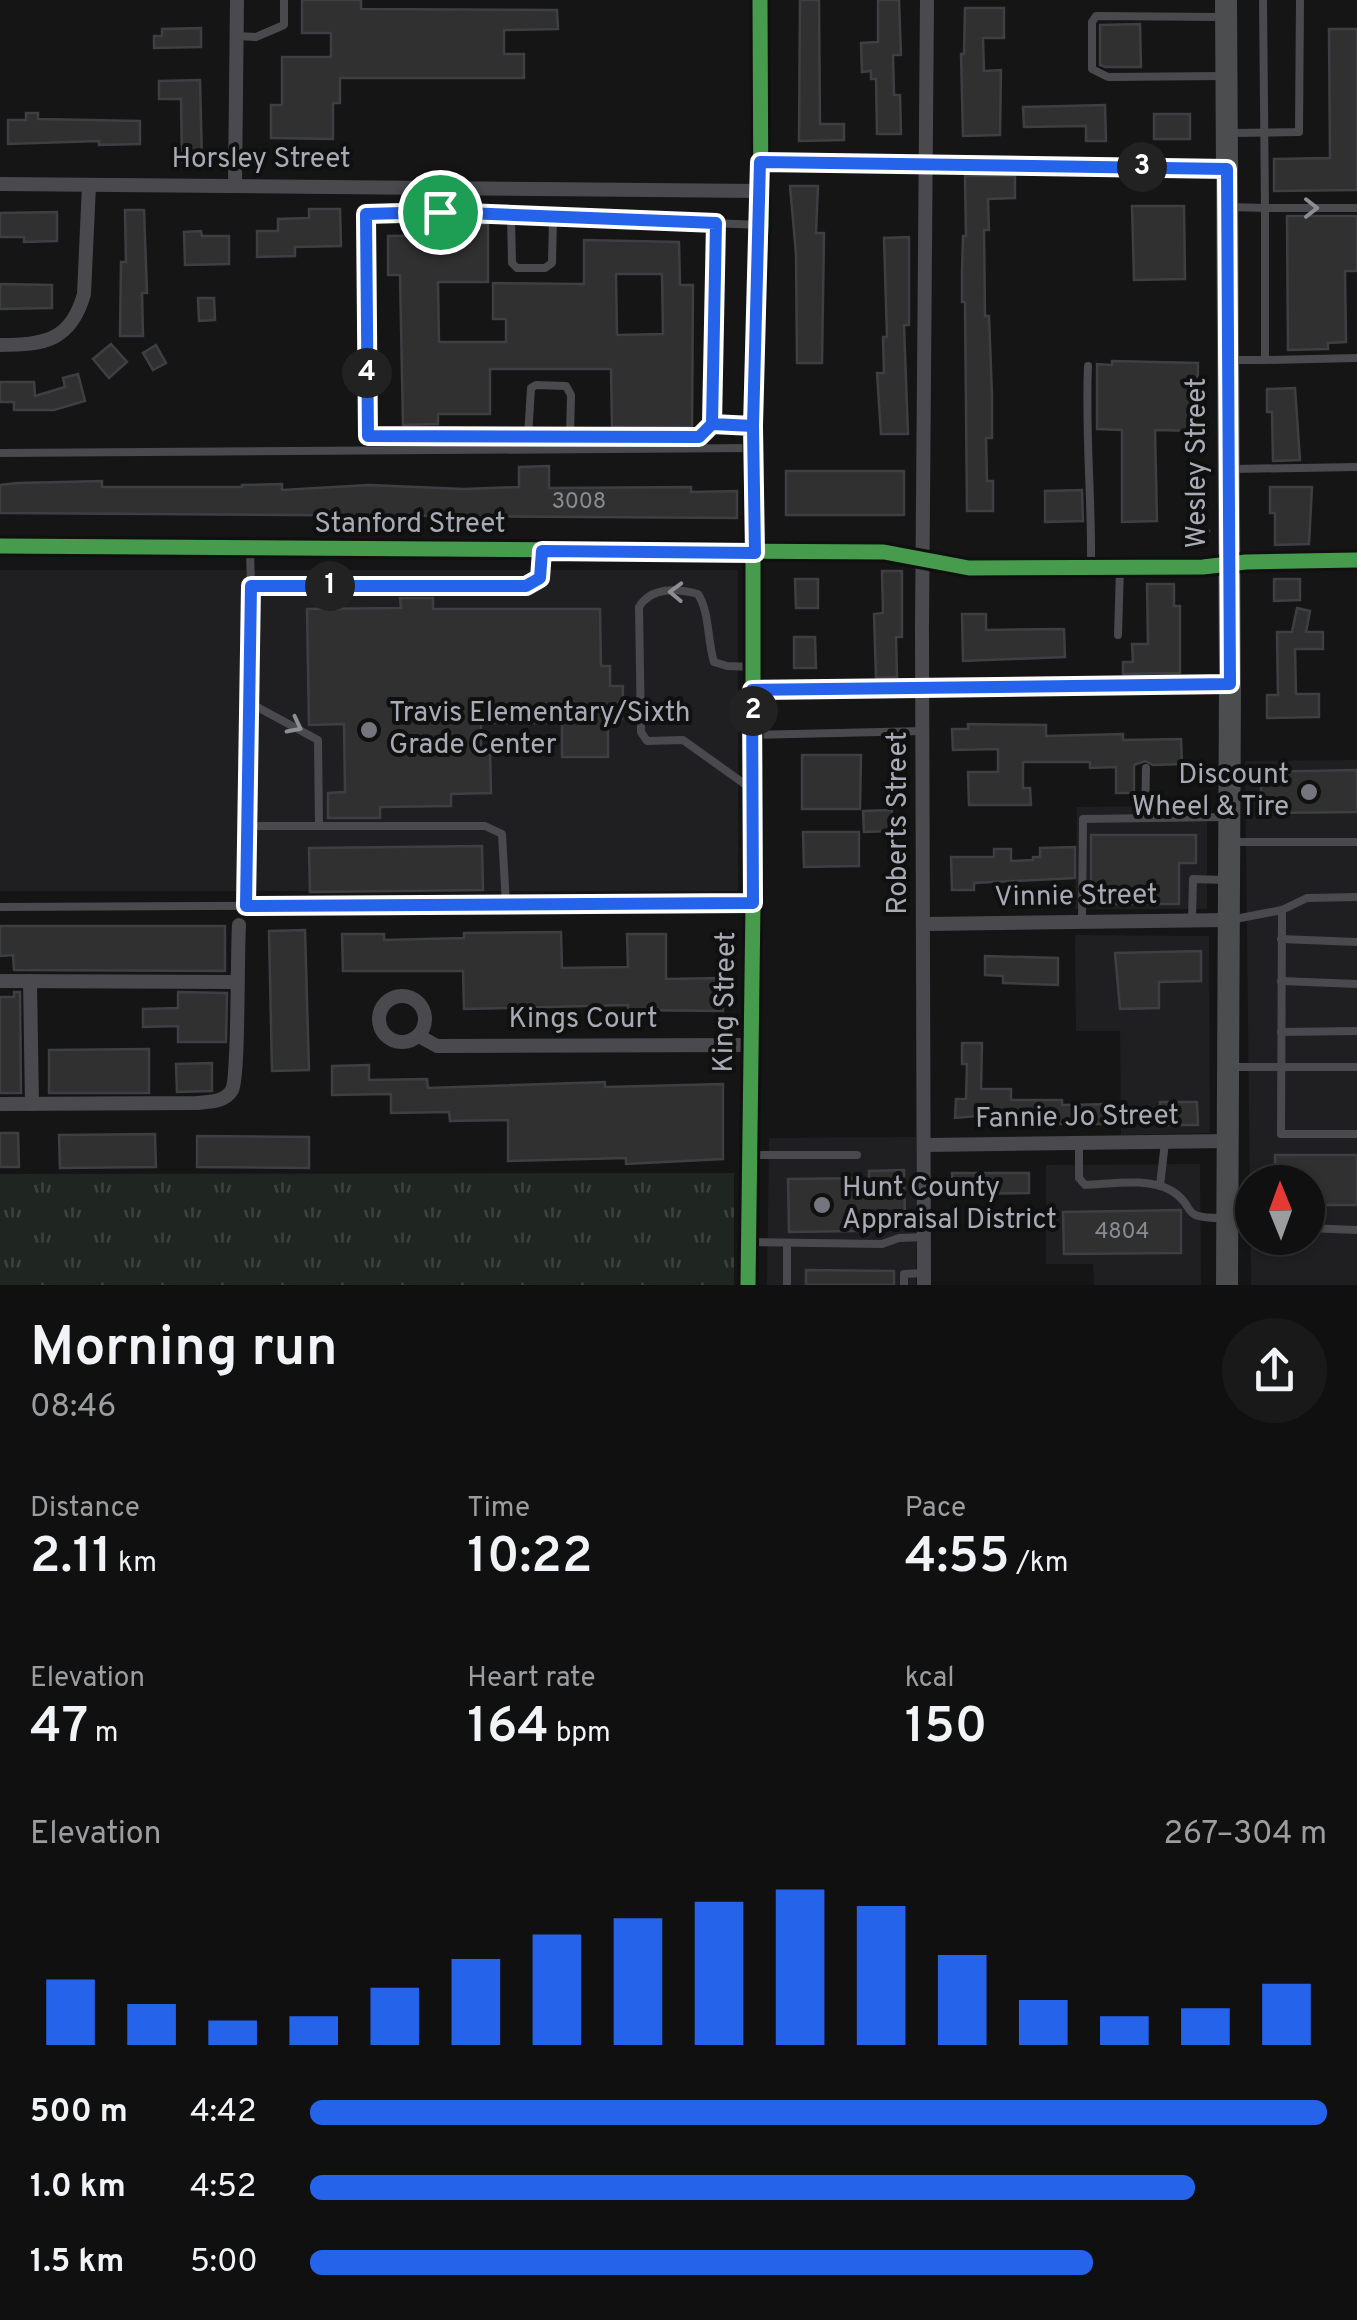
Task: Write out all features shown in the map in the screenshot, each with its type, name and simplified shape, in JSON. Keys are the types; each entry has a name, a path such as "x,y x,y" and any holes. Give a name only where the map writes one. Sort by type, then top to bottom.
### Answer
{"main road":[{"name":"Wesley Street","path":"1227,1285 1229,4"}],"street":[{"path":"235,184 237,0"},
{"name":"King Street","path":"748,1285 753,426 761,225 760,0"},
{"name":"Roberts Street","path":"924,1279 927,0"},
{"path":"760,162 1227,169"},
{"name":"Horsley Street","path":"0,184 761,191"},
{"path":"0,344 47,342 72,323 84,294 89,185"},
{"name":"Stanford Street","path":"0,546 884,552 970,568 1203,568 1357,560"},
{"path":"752,690 1230,684"},
{"name":"Vinnie Street","path":"925,924 1228,920"},
{"path":"0,1104 216,1102 232,1090 238,925"},
{"path":"0,981 236,982"},
{"path":"30,981 32,1104"},
{"name":"Kings Court","path":"419,1036 437,1046 749,1044"},
{"name":"Fannie Jo Street","path":"926,1144 1228,1142"}],"lane":[{"path":"237,36 256,37 284,25 284,0"},
{"path":"1264,0 1265,360"},
{"path":"1226,133 1298,132 1300,0"},
{"path":"1226,76 1098,74 1092,68 1092,22 1103,14 1229,4"},
{"path":"1227,207 1357,208"},
{"path":"716,223 712,424 699,437 368,436 366,214 440,212 553,218 716,223 761,225"},
{"path":"511,216 512,262 517,268 545,268 552,263 553,218"},
{"path":"1228,360 1357,358"},
{"path":"1088,366 1085,433 1092,490 1090,568"},
{"path":"528,436 531,388 560,384 571,395 570,436"},
{"path":"712,424 753,426"},
{"path":"0,453 753,448"},
{"path":"1228,469 1357,468"},
{"path":"246,906 250,548"},
{"path":"251,586 526,586 540,578 542,551"},
{"path":"1118,635 1120,568"},
{"path":"753,668 714,662 706,633 705,606 698,594 658,592 646,596 639,607 640,732 647,740 682,740 753,790"},
{"path":"248,702 318,740 320,826"},
{"path":"753,734 924,732"},
{"path":"1145,818 1146,768"},
{"path":"1082,922 1084,819 1228,818"},
{"path":"249,826 486,826 502,834 506,904"},
{"path":"1228,842 1357,842"},
{"path":"1192,921 1193,880 1228,880"},
{"path":"1228,920 1282,910 1308,898 1357,897"},
{"path":"0,907 753,903"},
{"path":"1282,910 1281,1134 1357,1134"},
{"path":"1282,938 1357,942"},
{"path":"1281,981 1357,984"},
{"path":"1281,1032 1357,1031"},
{"path":"1228,1067 1357,1067"},
{"path":"1160,1186 1165,1142"},
{"path":"1079,1143 1080,1178 1085,1185 1153,1184 1174,1192 1189,1212 1200,1218 1235,1224"},
{"path":"748,1155 857,1155"},
{"path":"1325,1229 1357,1230"},
{"path":"748,1242 882,1244 899,1238 925,1237"},
{"path":"786,1285 787,1243"},
{"path":"904,1285 904,1274 924,1279"}],"shaded area":[{"name":"Travis Elementary/Sixth Grade Center","path":"0,570 738,570 738,891 0,891"},
{"path":"1357,760 1357,1285 1251,1285 1251,1255 1325,1255 1325,1165 1250,1165 1245,761"},
{"path":"1207,805 1207,909 1075,909 1077,807"},
{"path":"1075,935 1209,936 1210,1133 1121,1135 1120,1031 1076,1031"},
{"path":"916,1137 916,1285 767,1285 769,1138"},
{"path":"1200,1164 1201,1285 1094,1285 1093,1264 1046,1264 1046,1165"}],"green space":[{"path":"734,1173 734,1285 0,1285 0,1174"}],"building":[{"path":"302,0 361,0 361,9 557,10 558,29 504,30 504,54 524,54 524,78 340,78 340,103 333,103 333,139 271,138 271,105 282,105 282,57 331,57 331,33 302,33"},
{"path":"800,0 819,0 820,124 844,124 844,140 799,141"},
{"path":"878,0 899,0 901,55 893,55 894,95 900,95 901,134 877,134 876,79 871,79 871,71 862,72 861,43 878,42"},
{"path":"965,8 1004,8 1004,38 983,38 984,71 1001,70 1000,135 963,136 961,54"},
{"path":"1140,24 1141,67 1100,65 1100,25"},
{"path":"201,28 201,47 154,48 154,36 162,36 162,29"},
{"path":"1329,29 1357,29 1357,190 1274,191 1274,159 1330,158"},
{"path":"200,80 202,161 182,162 181,99 159,99 159,81"},
{"path":"1105,105 1106,141 1086,141 1086,126 1024,127 1023,107"},
{"path":"26,113 38,113 38,119 140,121 140,144 8,144 8,120 26,120"},
{"path":"1154,114 1190,114 1190,139 1154,139"},
{"path":"965,176 1015,176 1015,198 988,199 989,230 984,230 985,316 989,316 992,396 992,438 986,438 987,481 993,481 993,511 967,511 962,302"},
{"path":"790,186 818,186 816,233 824,233 822,363 797,363 796,254"},
{"path":"1132,206 1184,206 1185,279 1134,280"},
{"path":"309,209 340,209 341,246 295,247 295,256 257,257 257,231 278,231 278,219 309,218"},
{"path":"125,210 144,210 147,293 142,293 143,336 120,336 121,262 126,262"},
{"path":"57,212 57,241 24,242 24,237 0,237 0,213"},
{"path":"1287,216 1357,216 1357,271 1345,271 1346,342 1328,343 1328,349 1288,350"},
{"path":"451,224 488,224 488,282 438,282 439,342 506,342 506,319 493,319 493,283 584,284 584,240 679,242 680,285 693,285 692,427 612,427 611,369 490,369 490,414 438,414 438,424 403,425 400,275 388,275 388,236 451,235","holes":["616,274 662,274 663,334 617,335"]},
{"path":"201,231 202,236 229,236 229,264 185,265 184,232"},
{"path":"909,237 909,325 904,325 908,434 881,434 877,373 884,373 883,337 887,337 884,238"},
{"path":"0,284 52,285 52,308 0,309"},
{"path":"198,298 214,298 215,320 199,321"},
{"path":"111,344 127,362 109,378 93,359"},
{"path":"156,345 166,363 153,370 143,353"},
{"path":"1112,361 1198,363 1197,431 1155,430 1157,521 1122,522 1122,430 1097,429 1097,364 1112,365"},
{"path":"78,374 85,401 54,410 14,410 14,402 0,402 0,382 34,382 35,396 65,387 63,378"},
{"path":"1295,388 1300,460 1273,461 1272,412 1267,412 1267,389"},
{"path":"549,466 549,488 691,487 691,492 737,491 737,518 0,513 0,485 17,483 102,481 102,487 282,484 282,490 369,485 464,489 519,487 519,467"},
{"path":"786,471 904,471 904,515 786,515"},
{"path":"1270,487 1312,487 1309,544 1275,545"},
{"path":"1082,490 1083,521 1045,522 1045,491"},
{"path":"1196,520 1209,531 1197,545 1185,534"},
{"path":"882,571 902,571 902,637 896,637 897,677 876,678 874,614 883,613"},
{"path":"795,579 818,579 818,608 796,608"},
{"path":"1274,579 1300,579 1300,600 1274,601"},
{"path":"1147,584 1174,584 1174,606 1180,606 1180,673 1123,674 1123,662 1133,662 1132,644 1148,644"},
{"path":"400,598 433,598 433,609 600,609 601,666 610,666 610,686 623,686 622,719 608,719 608,757 562,757 562,723 481,723 481,751 490,751 491,793 451,794 451,806 380,807 380,818 328,818 328,793 345,792 344,724 309,725 307,609 401,608"},
{"path":"1297,608 1310,611 1306,632 1323,632 1323,649 1295,649 1296,694 1319,694 1319,717 1267,718 1267,695 1278,695 1277,632 1292,632"},
{"path":"962,614 986,614 986,630 1064,629 1065,657 963,661"},
{"path":"794,637 815,637 816,668 794,668"},
{"path":"968,724 1046,725 1046,736 1123,734 1123,740 1181,739 1182,764 1153,765 1145,761 1134,765 1134,793 1116,793 1116,767 1090,768 1090,762 1023,762 1023,788 1030,788 1031,805 969,805 968,772 998,772 998,749 953,750 952,729 968,729"},
{"path":"802,755 861,755 860,809 802,809"},
{"name":"Discount Wheel & Tire","path":"1357,770 1357,812 1261,813 1261,772"},
{"path":"892,810 892,831 864,832 863,811"},
{"path":"803,832 859,832 859,866 804,867"},
{"path":"1091,835 1196,835 1196,863 1179,863 1179,904 1091,904"},
{"path":"482,846 483,890 310,892 309,848"},
{"path":"1075,847 1075,878 974,883 974,890 952,890 951,857 994,857 994,849 1011,849 1011,861 1033,860 1040,857 1040,848"},
{"path":"0,926 225,926 225,971 14,970 13,955 0,956"},
{"path":"305,930 309,1070 272,1071 269,931"},
{"path":"561,932 562,968 628,967 627,934 666,934 666,979 723,978 723,1011 628,1010 628,1005 464,1009 463,971 343,971 342,934 384,934 384,940 464,938 464,933"},
{"path":"1201,951 1201,981 1159,982 1159,1008 1120,1009 1115,953"},
{"path":"985,956 1058,958 1058,985 1003,983 1003,976 985,975"},
{"path":"14,992 20,992 21,1093 0,1093 0,997 14,997"},
{"path":"178,992 227,993 226,1042 178,1042 178,1026 143,1027 143,1009 178,1008"},
{"path":"962,1043 982,1043 981,1089 1011,1089 1011,1100 1113,1104 1114,1124 1032,1124 1032,1120 1002,1120 1002,1114 955,1118 956,1099 966,1099 967,1064 962,1064"},
{"path":"149,1049 149,1093 49,1093 49,1050"},
{"path":"212,1063 212,1091 177,1092 176,1064"},
{"path":"369,1065 369,1080 427,1079 428,1088 605,1082 605,1087 723,1084 723,1159 626,1164 626,1158 508,1161 508,1120 450,1121 449,1112 391,1113 391,1094 332,1095 332,1066"},
{"path":"1160,1102 1197,1102 1198,1125 1160,1125"},
{"path":"0,1133 18,1133 19,1167 0,1167"},
{"path":"155,1134 156,1167 60,1168 59,1135"},
{"path":"197,1136 309,1137 309,1168 197,1167"},
{"path":"1275,1155 1357,1155 1357,1205 1325,1205 1325,1165 1275,1165"},
{"name":"Hunt County Appraisal District","path":"904,1170 905,1220 857,1221 857,1231 789,1232 788,1179 869,1178 869,1171"},
{"path":"952,1173 1029,1173 1029,1193 953,1194"},
{"path":"1181,1210 1181,1253 1064,1254 1063,1212"},
{"path":"806,1270 894,1271 894,1285 806,1285"}],"cycle path":[{"path":"748,1285 753,391 761,225 760,0"},
{"path":"0,546 884,552 969,568 1203,567 1246,562 1357,560"}],"place":[{"name":"Travis Elementary/Sixth Grade Center","path":"369,730"},
{"name":"Discount Wheel & Tire","path":"1309,792"},
{"name":"Hunt County Appraisal District","path":"822,1205"}],"route":[{"path":"440,212 366,214 368,436 699,437 712,424 753,426 760,162 1227,169 1230,684 752,690 753,903 246,906 251,586 526,586 540,578 542,551 755,553 753,426 712,424 716,223 440,212"}]}
